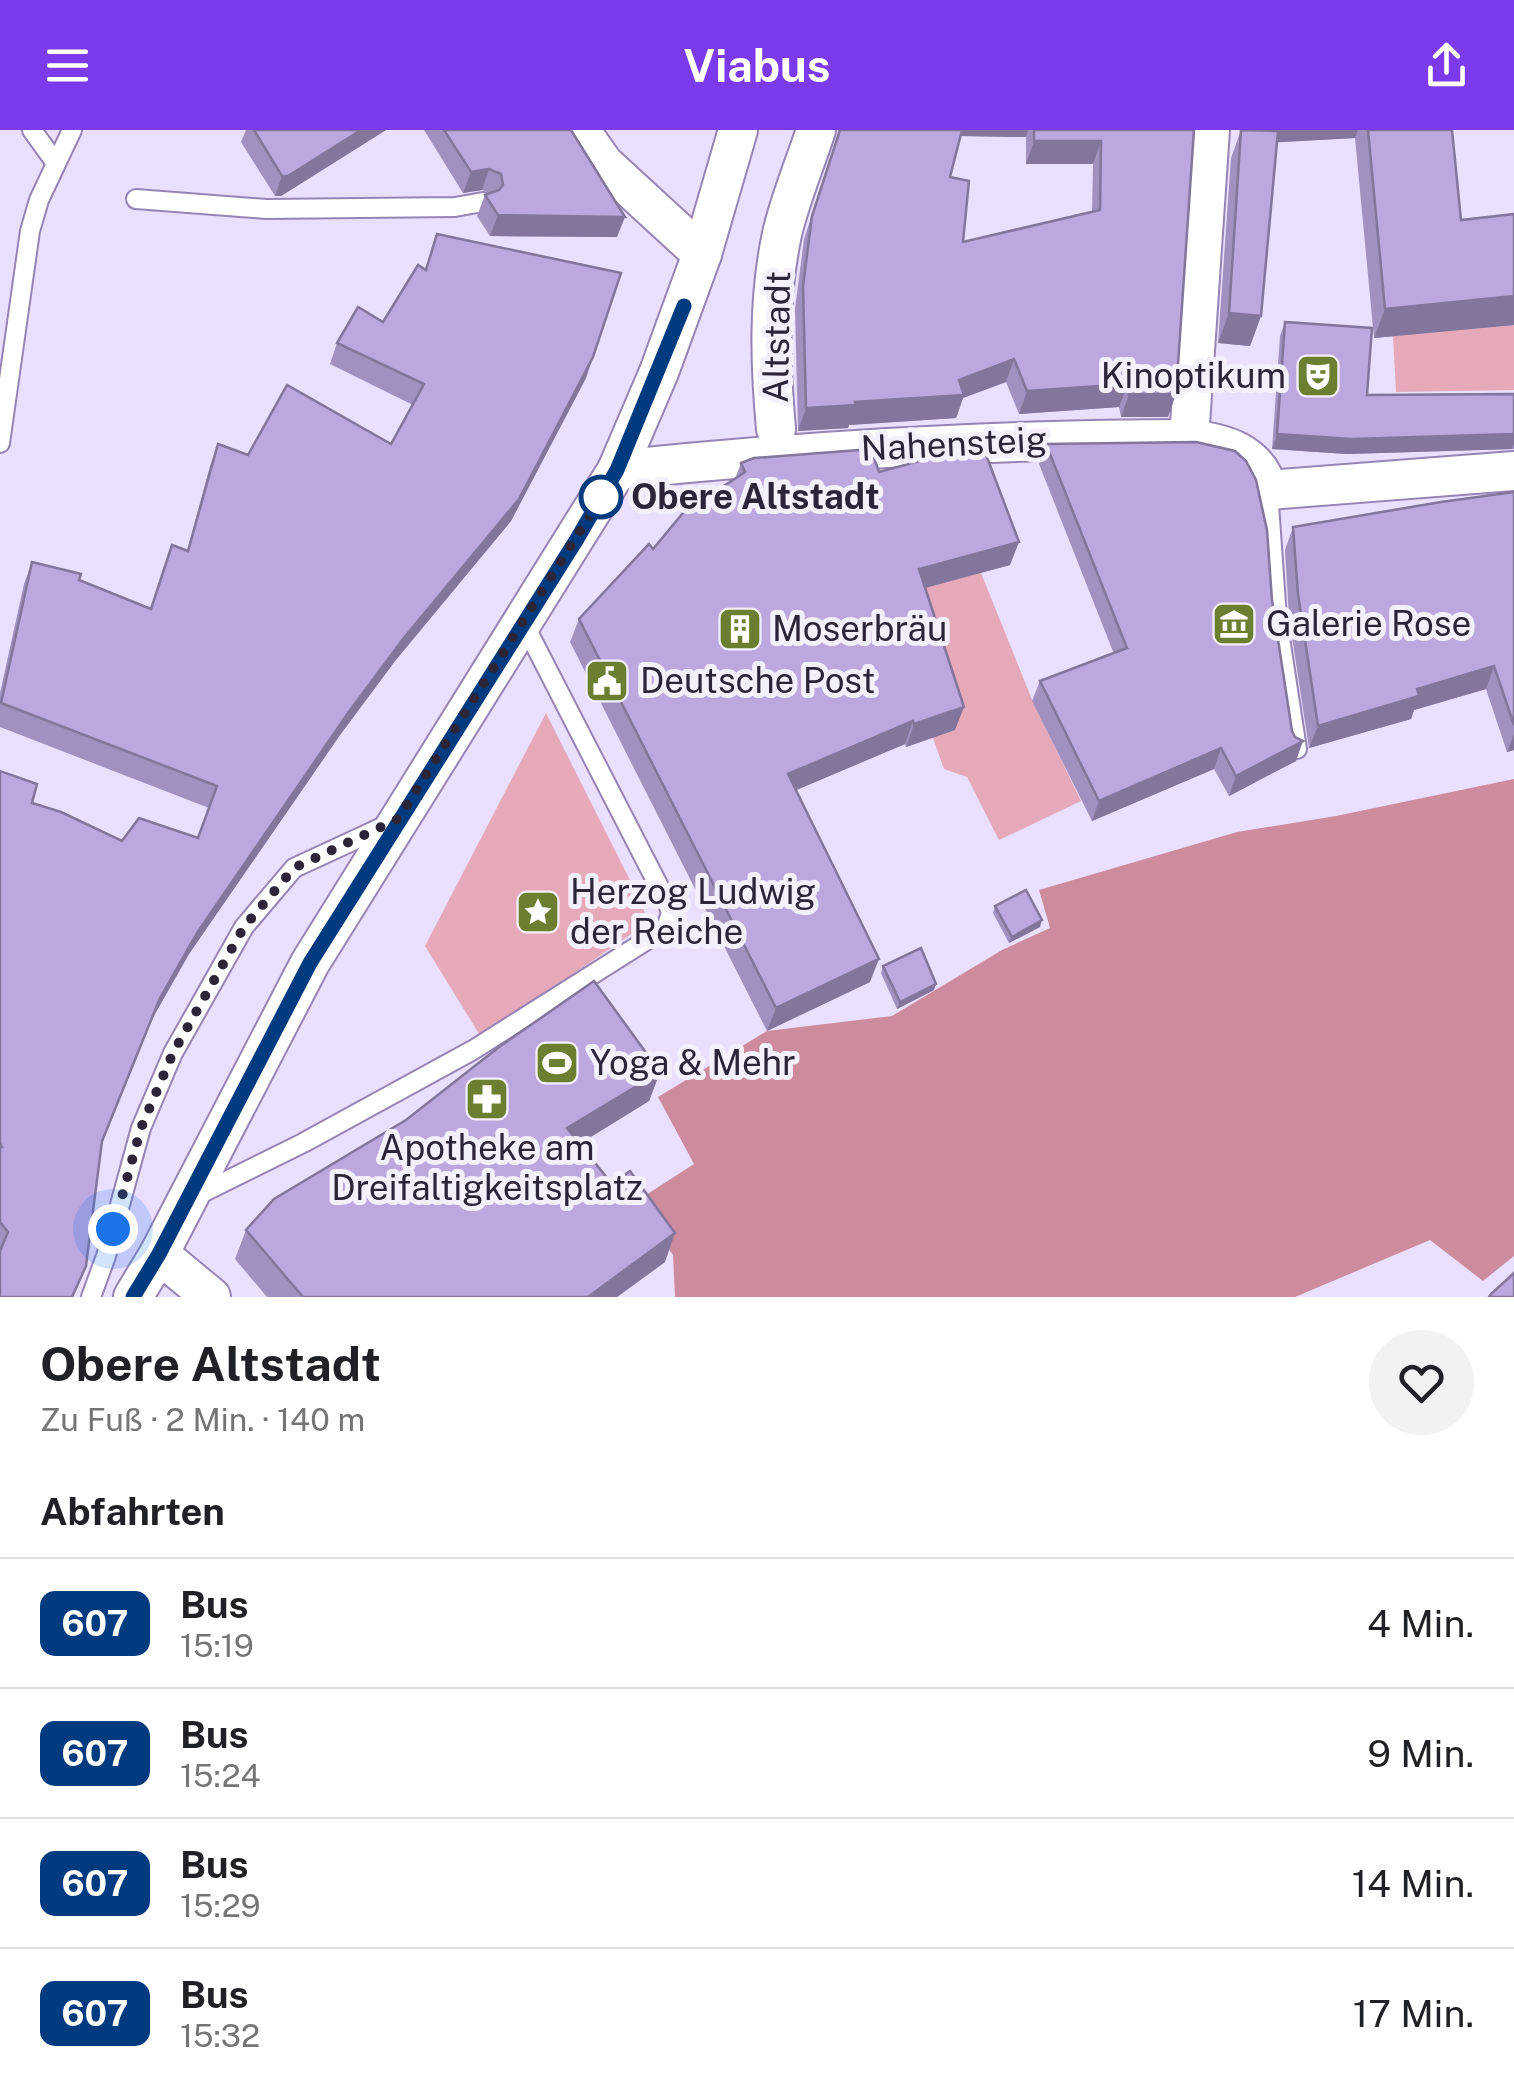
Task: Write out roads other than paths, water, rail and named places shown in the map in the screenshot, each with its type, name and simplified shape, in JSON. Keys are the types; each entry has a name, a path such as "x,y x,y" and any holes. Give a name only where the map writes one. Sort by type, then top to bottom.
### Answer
{"street":[{"path":"580,130 591,169 702,254"},
{"path":"133,1297 310,963 617,470 660,372 702,254 738,130"},
{"name":"Altstadt","path":"776,430 770,343 772,291 783,230 816,130"},
{"path":"1189,439 1210,130"},
{"name":"Nahensteig","path":"617,470 819,450 1034,439 1189,439 1212,442 1247,456 1263,472 1268,490"},
{"path":"1268,490 1514,471"},
{"path":"159,1254 211,1297"}],"lane":[{"path":"32,130 55,162"},
{"path":"0,443 26,254 39,200 72,130"},
{"path":"136,199 266,209 455,207 483,202"},
{"path":"1268,490 1277,618 1297,748"},
{"path":"187,1200 303,1144 474,1050 666,928 670,921 668,904 524,624"},
{"path":"91,1297 141,1128 173,1053 244,927 294,868 404,809"}],"place":[{"name":"Kinoptikum","path":"1318,376"},
{"name":"Obere Altstadt","path":"601,497"},
{"name":"Galerie Rose","path":"1234,624"},
{"name":"Moserbräu","path":"740,629"},
{"name":"Deutsche Post","path":"607,681"},
{"name":"Herzog Ludwig der Reiche","path":"538,912"},
{"name":"Yoga & Mehr","path":"557,1063"},
{"name":"Apotheke am Dreifaltigkeitsplatz","path":"487,1099"}]}
